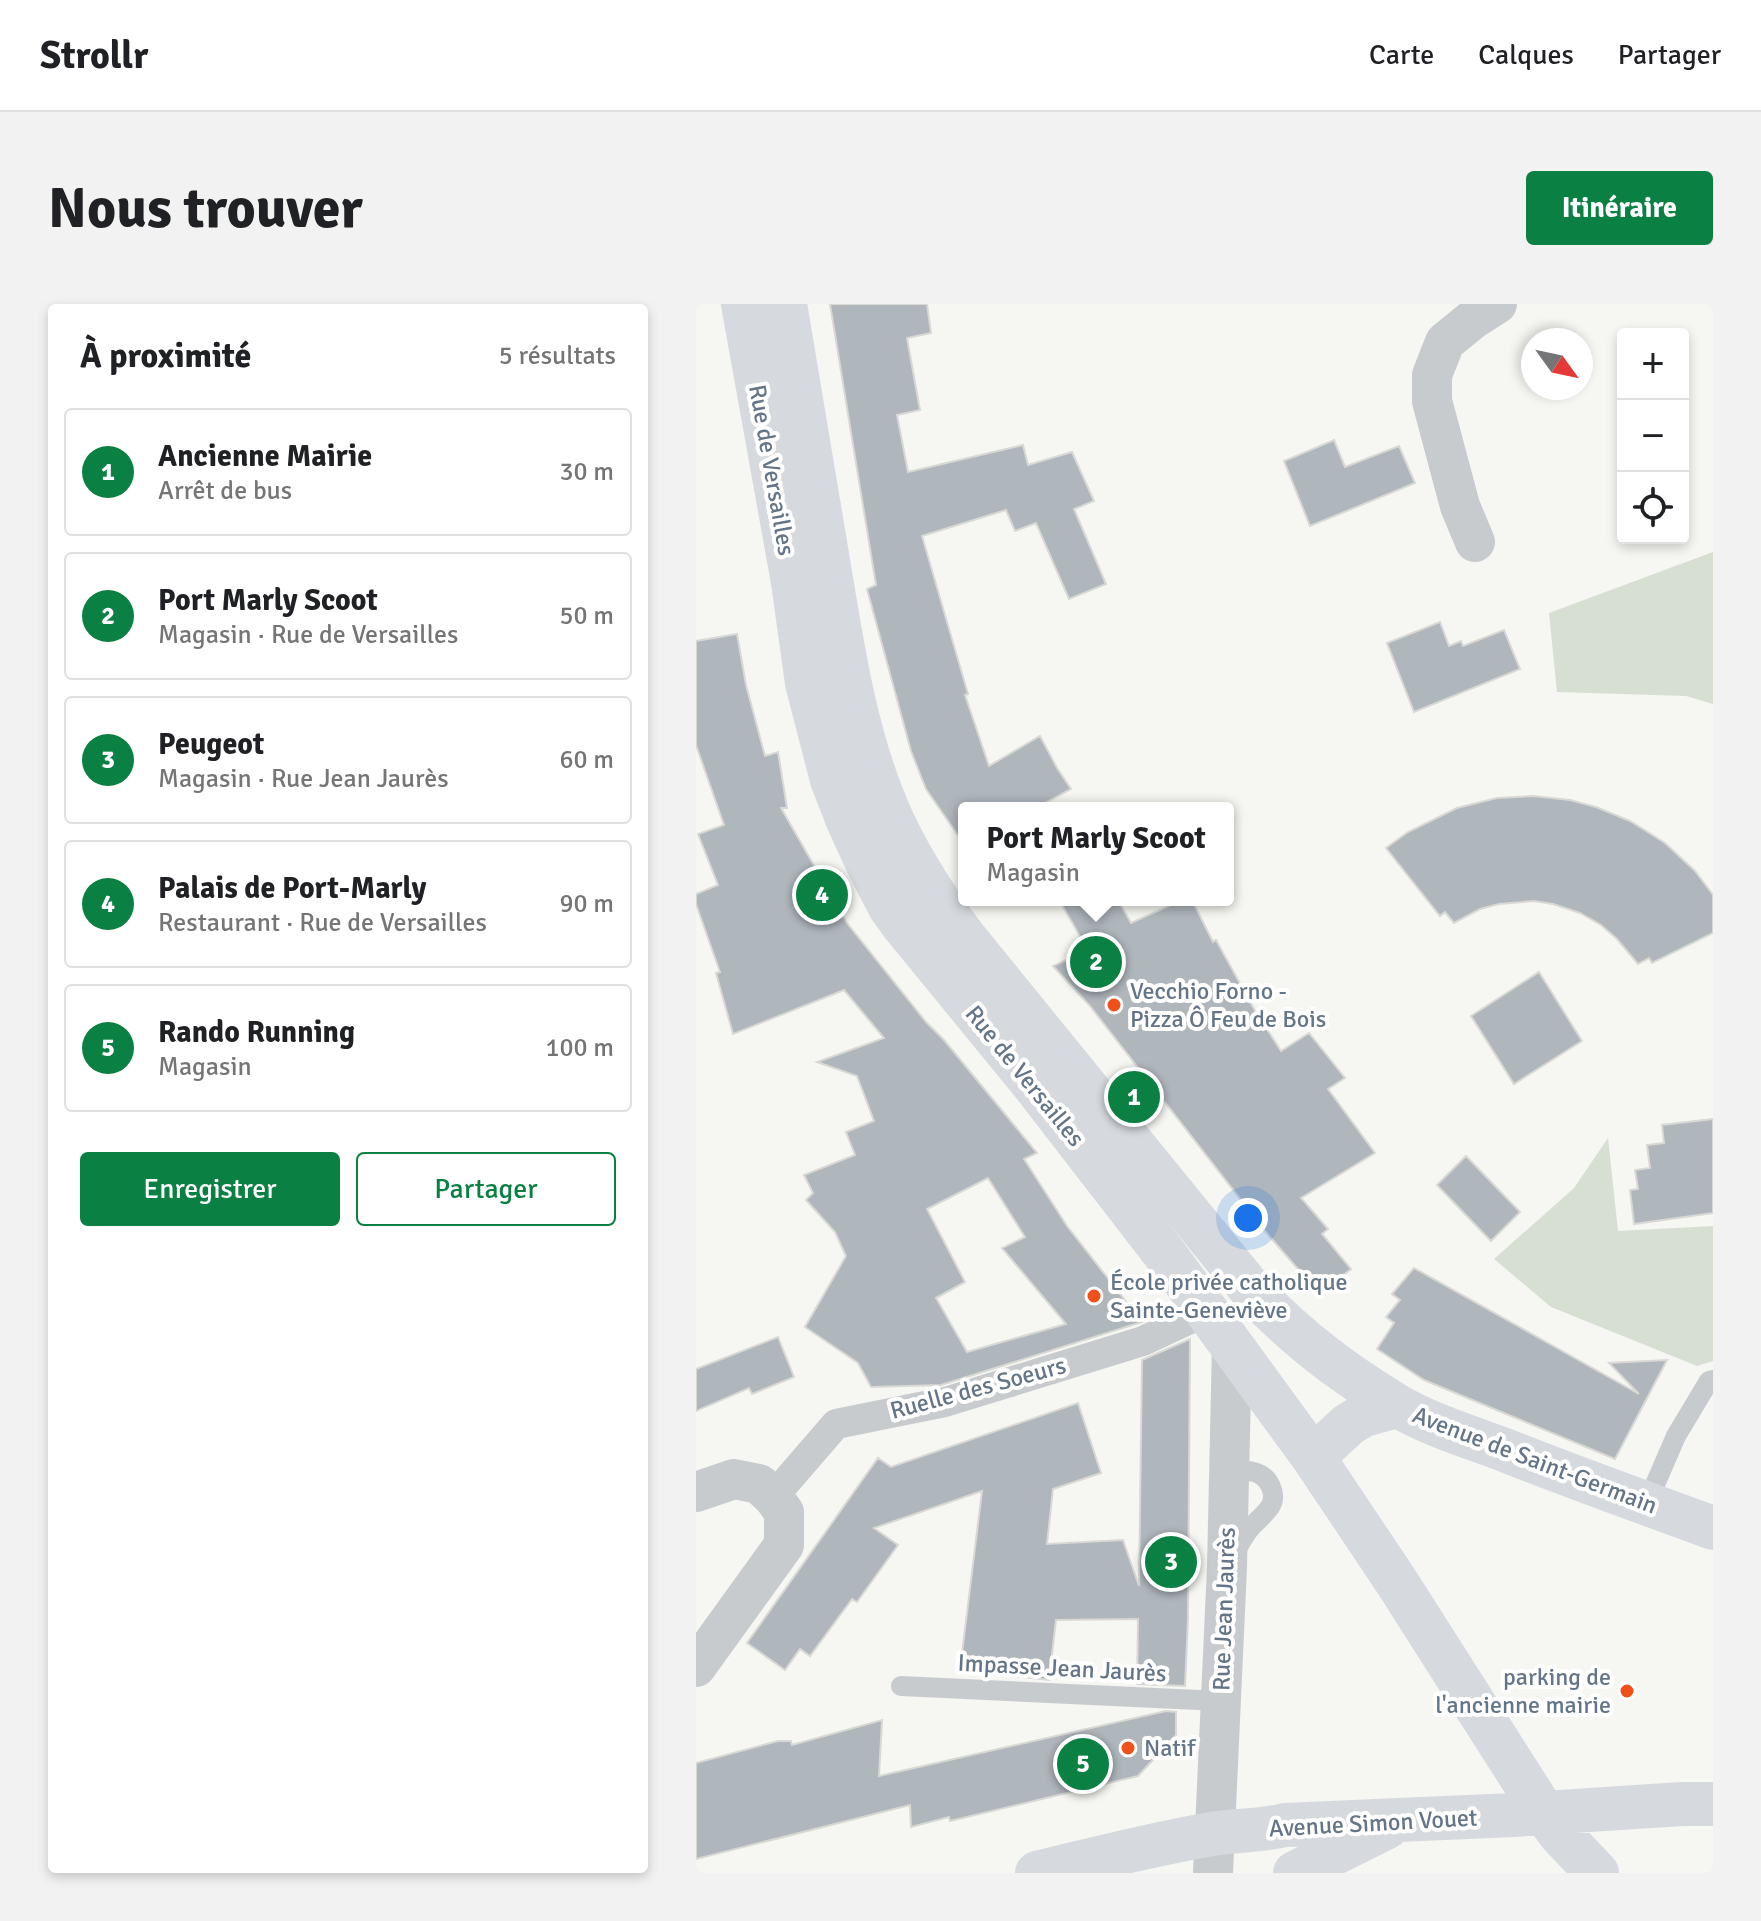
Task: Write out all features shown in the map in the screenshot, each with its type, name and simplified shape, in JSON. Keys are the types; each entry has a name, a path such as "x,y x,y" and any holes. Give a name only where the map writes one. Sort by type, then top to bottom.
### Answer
{"main road":[{"name":"Rue de Versailles","path":"743,304 793,582 807,683 832,780 863,854 890,907 916,943 1034,1085 1220,1328 1313,1457 1396,1581 1540,1807 1560,1834 1597,1873"},
{"name":"Rue de Versailles","path":"785,304 842,643 854,700 888,810 922,875 965,938 1220,1253"},
{"name":"Avenue de Saint-Germain","path":"1220,1253 1253,1292 1300,1339 1397,1406 1586,1482 1713,1528"},
{"path":"1313,1457 1349,1424 1364,1415 1397,1406"},
{"name":"Avenue Simon Vouet","path":"1037,1873 1115,1854 1214,1853 1285,1825 1713,1804"},
{"path":"1295,1873 1399,1820"},
{"path":"1163,1873 1214,1853"}],"street":[{"path":"1475,542 1460,506 1432,401 1432,375 1445,342 1497,304"},
{"name":"Rue Jean Jaurès","path":"1214,1853 1229,1472 1220,1328"},
{"name":"Ruelle des Soeurs","path":"773,1497 836,1424 945,1402 1143,1341 1220,1328"},
{"path":"696,1492 734,1479 759,1484 784,1512 784,1545 696,1667"}],"lane":[{"path":"1647,1503 1676,1436 1709,1381 1713,1380"},
{"name":"Impasse Jean Jaurès","path":"901,1686 1220,1701"}],"shaded area":[{"path":"1713,552 1713,704 1686,696 1557,692 1549,613"},
{"path":"1608,1138 1618,1231 1713,1226 1713,1361 1697,1366 1551,1307 1494,1259 1574,1188"}],"building":[{"path":"830,304 927,304 931,333 907,338 920,410 897,415 908,472 1023,445 1028,465 1072,452 1094,501 1074,509 1106,584 1069,599 1036,523 1015,531 1006,510 922,536 968,694 965,695 989,766 1040,736 1071,789 1047,802 958,802 958,835 926,789 911,751 867,589 876,585"},
{"path":"1334,440 1345,467 1399,446 1415,483 1310,526 1284,461"},
{"path":"1440,622 1449,646 1461,641 1463,646 1504,630 1520,669 1414,712 1387,643"},
{"path":"737,634 746,685 765,756 778,752 787,808 781,808 847,923 1037,1153 1024,1159 1067,1226 1142,1322 941,1385 871,1387 858,1363 805,1327 846,1256 835,1232 806,1200 813,1193 804,1175 855,1155 846,1132 874,1121 857,1076 817,1062 884,1038 844,990 733,1034 716,973 720,972 696,904 696,894 718,885 698,834 724,825 696,745 696,641","holes":["988,1178 1025,1237 1002,1248 1066,1324 967,1352 936,1298 965,1282 927,1209"]},
{"path":"1533,796 1570,800 1596,807 1630,821 1665,843 1695,871 1713,895 1713,933 1652,963 1649,958 1638,964 1601,925 1580,913 1553,904 1534,901 1499,904 1480,909 1454,923 1445,912 1440,916 1386,848 1408,832 1457,808 1497,798"},
{"path":"1062,906 1121,906 1131,923 1169,906 1195,906 1213,942 1216,940 1281,1051 1309,1033 1345,1078 1328,1089 1375,1153 1301,1198 1328,1229 1322,1234 1351,1269 1320,1294 1270,1237 1090,1006 1053,966 1088,950"},
{"path":"1539,972 1582,1041 1514,1084 1471,1016"},
{"path":"1713,1119 1713,1213 1634,1224 1630,1190 1638,1189 1635,1170 1650,1168 1647,1145 1664,1143 1662,1125"},
{"path":"1466,1156 1520,1212 1491,1241 1437,1185"},
{"path":"1414,1268 1639,1394 1609,1363 1667,1360 1615,1459 1424,1380 1377,1349 1394,1323 1386,1317 1400,1300 1392,1294"},
{"path":"778,1337 794,1377 752,1394 749,1388 696,1411 696,1369"},
{"path":"1190,1339 1185,1686 1137,1684 1138,1619 1056,1620 1049,1680 960,1670 982,1491 874,1528 898,1545 857,1602 852,1599 810,1656 800,1649 785,1670 747,1643 878,1458 891,1467 1078,1403 1101,1473 1053,1489 1047,1544 1123,1540 1139,1586 1142,1360"},
{"path":"1166,1711 1176,1712 1176,1735 1138,1776 950,1821 949,1817 911,1827 910,1805 696,1859 696,1763 778,1741 791,1741 792,1745 882,1720 879,1776"}],"place":[{"name":"Palais de Port-Marly","path":"822,895"},
{"name":"Port Marly Scoot","path":"1096,962"},
{"name":"Vecchio Forno - Pizza Ô Feu de Bois","path":"1114,1005"},
{"name":"Ancienne Mairie","path":"1134,1097"},
{"name":"École privée catholique Sainte-Geneviève","path":"1094,1296"},
{"name":"Peugeot","path":"1171,1562"},
{"name":"parking de l'ancienne mairie","path":"1627,1691"},
{"name":"Natif","path":"1128,1748"},
{"name":"Rando Running","path":"1083,1764"}]}
